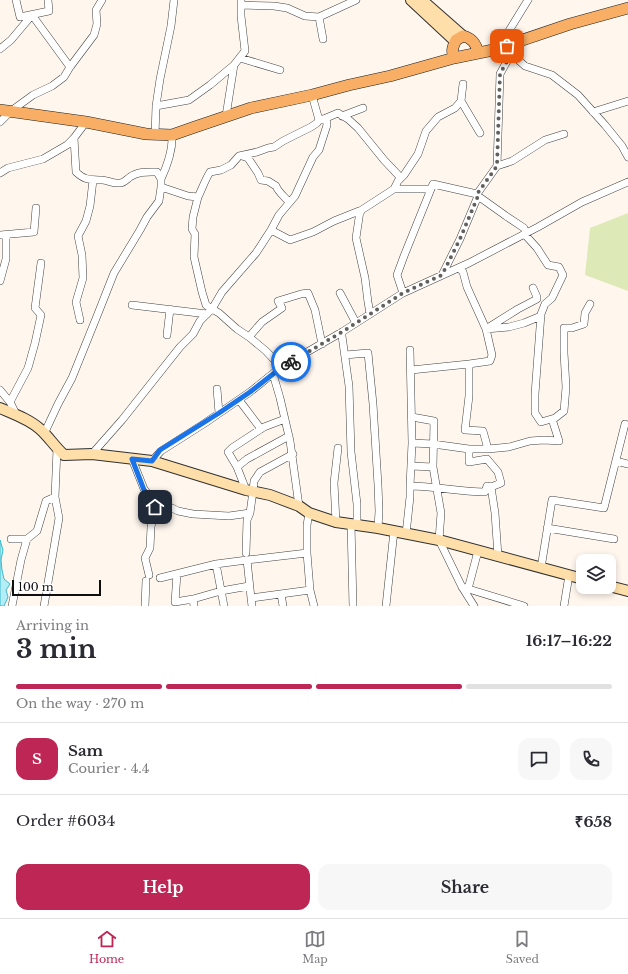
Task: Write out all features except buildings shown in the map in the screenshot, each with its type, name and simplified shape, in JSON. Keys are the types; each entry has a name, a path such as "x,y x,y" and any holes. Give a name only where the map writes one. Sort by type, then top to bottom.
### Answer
{"main road":[{"path":"6,111 86,122 146,134 172,135 251,108 390,76 454,58 493,50 509,50 570,24 628,8"},
{"path":"454,58 452,48 459,39 469,38 476,45 478,53"}],"street":[{"path":"16,0 20,17 49,11 48,0"},
{"path":"0,122 6,111 52,86 64,77 94,35 97,24 96,10 102,0"},
{"path":"155,135 156,106 171,26 174,0"},
{"path":"156,106 189,100 210,85 240,58 245,51 241,2 287,8 305,16 319,17 356,0"},
{"path":"411,0 459,39"},
{"path":"422,0 459,39"},
{"path":"442,275 460,239 478,195 497,166 500,74 509,50 507,34 528,0"},
{"path":"0,49 11,40 32,15"},
{"path":"32,15 70,67"},
{"path":"319,17 323,39"},
{"path":"509,50 525,66 552,75 578,95 605,125 628,156"},
{"path":"240,58 280,70"},
{"path":"226,116 234,65"},
{"path":"271,230 290,240 313,232 334,221 361,211 394,189 398,180 404,175 418,154 426,132 432,123 438,117 455,108 461,101 463,84"},
{"path":"92,454 122,420 167,362 193,334 200,321 209,312 222,292 256,253 279,215 295,196 308,168 319,150 327,125 312,95"},
{"path":"461,101 480,133"},
{"path":"593,112 628,101"},
{"path":"342,116 363,108"},
{"path":"209,312 202,292 194,256 195,234 192,229 198,197 210,172 221,170 232,165 239,156 274,147 323,119 338,113 358,128 401,178"},
{"path":"0,172 8,168 44,159 67,145 86,122"},
{"path":"497,166 512,161 545,140 564,134"},
{"path":"44,434 72,378 114,273 147,217 159,201 161,178 165,171 172,144 172,135"},
{"path":"74,138 76,172 86,178 103,180 111,183 120,183 140,172 157,172 161,178"},
{"path":"242,156 248,158 261,180 268,181 276,186 277,190 281,192 289,202"},
{"path":"80,320 76,302 83,278 82,256 78,236 86,221 90,206 93,180"},
{"path":"152,461 160,450 239,400 282,367 342,332 403,293 458,268 582,202 628,182"},
{"path":"403,293 397,275 433,184 478,195 524,228 527,237 537,248 548,266 559,267 563,275 552,298 545,304 541,316 535,394 535,413 541,422 555,418 564,411 566,387 564,328 572,328 584,324 585,313 590,304"},
{"path":"161,187 188,196 198,197"},
{"path":"394,189 431,189"},
{"path":"0,281 6,259 3,235 34,232 36,208"},
{"path":"361,211 356,238 365,278 370,314"},
{"path":"10,402 28,368 35,344 41,315 35,308 41,263"},
{"path":"410,370 490,361 492,354 486,329 467,288 463,272 458,268"},
{"path":"486,329 537,299 533,288"},
{"path":"248,337 262,322 282,308 278,301 308,293 315,310 322,344"},
{"path":"340,293 356,323"},
{"path":"132,304 219,313 266,351 282,367"},
{"path":"167,335 170,309"},
{"path":"486,329 524,324 541,316"},
{"path":"342,332 350,386 351,452 357,504 354,524 353,606"},
{"path":"406,534 410,497 412,443 410,350"},
{"path":"345,355 368,353 378,485 378,528"},
{"path":"469,364 469,396 465,430 483,431 488,449"},
{"path":"273,374 289,436 299,506"},
{"path":"217,389 219,413"},
{"path":"0,390 10,402 16,414"},
{"path":"239,400 261,429"},
{"path":"0,408 28,420 39,428 64,455 92,454 152,461 270,495 299,506 309,513 336,522 378,528 439,540 576,577"},
{"path":"412,417 434,421 432,466 441,513 439,540 474,606"},
{"path":"252,606 246,556 247,520 250,513 249,490 228,452 261,429 285,419"},
{"path":"412,443 434,444 469,449 488,449 509,447 530,441 559,441 552,419"},
{"path":"541,568 552,500 604,508 625,424"},
{"path":"237,467 247,459 289,436"},
{"path":"336,522 334,483 338,448"},
{"path":"44,606 59,518 55,497 57,449"},
{"path":"410,486 427,486 485,492 487,486 491,487 501,483 498,472 487,460 469,462 469,449"},
{"path":"249,490 260,472 292,454"},
{"path":"132,459 144,490 152,499 155,507 151,527 150,548 145,558 148,578 145,606"},
{"path":"616,461 628,464"},
{"path":"411,466 433,467"},
{"path":"491,487 495,513 498,556"},
{"path":"12,606 21,560 27,539 37,531 46,501 55,497"},
{"path":"154,504 172,508 178,512 193,514 229,516 250,513"},
{"path":"309,513 307,525 307,553 310,590 314,606"},
{"path":"547,528 614,539"},
{"path":"386,606 394,531"},
{"path":"11,539 27,539"},
{"path":"465,588 478,550"},
{"path":"160,578 246,556 307,553"},
{"path":"216,564 224,606"},
{"path":"177,574 175,604 194,602 222,591 249,586"},
{"path":"564,606 569,575"},
{"path":"465,588 524,606"},
{"path":"616,588 628,591"},
{"path":"251,598 310,590"},
{"path":"281,594 283,606"}],"green space":[{"path":"628,213 628,291 585,275 590,228"}],"water":[{"path":"0,540 3,550 1,560 4,579 10,584 6,590 8,597 4,606 0,606"}],"way so far":[{"path":"291,362 342,332 403,293 442,275 460,239 478,196 477,194 497,166 497,123 500,74 511,54 507,50 507,46"}],"route":[{"path":"155,507 152,499 144,490 132,459 152,461 160,450 205,423 291,362"}]}
